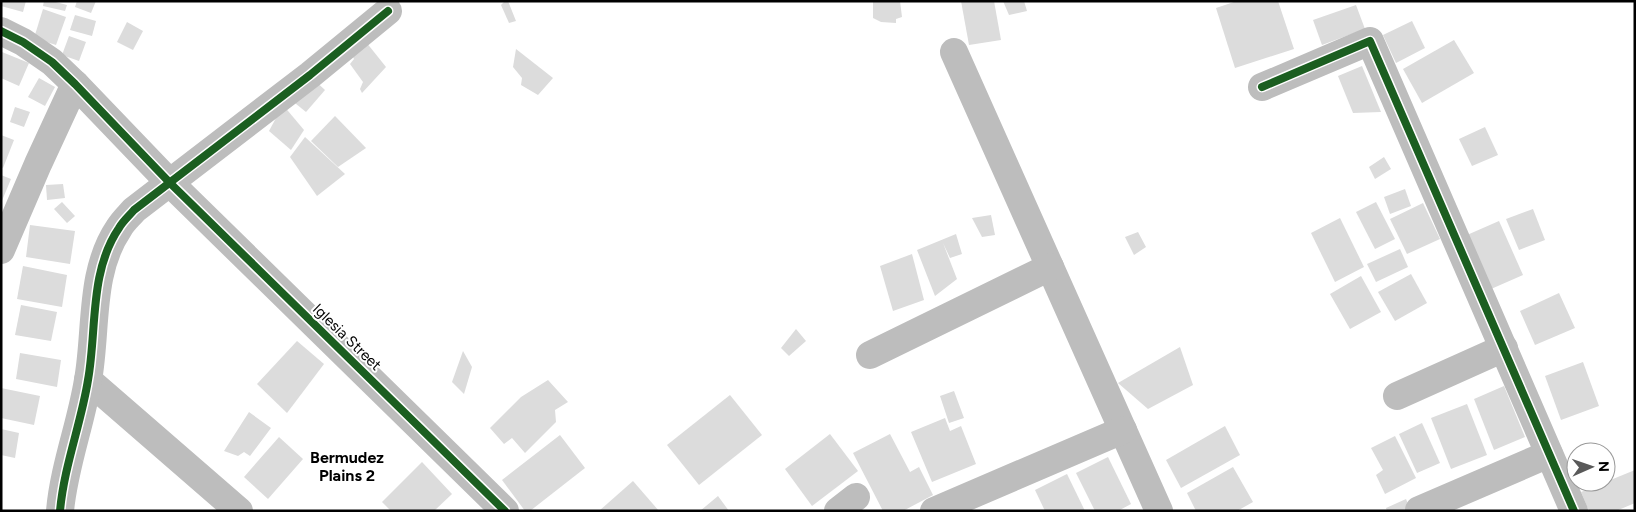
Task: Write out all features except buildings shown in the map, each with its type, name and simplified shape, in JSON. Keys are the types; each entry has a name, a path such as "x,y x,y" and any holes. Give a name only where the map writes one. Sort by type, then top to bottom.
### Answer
{"street":[{"path":"60,511 62,489 88,380 99,282 108,249 119,227 134,210 310,75 388,10"},
{"name":"Iglesia Street","path":"1,31 23,42 52,62 75,84 170,183 500,510"},
{"path":"1262,87 1370,41 1574,511"},
{"path":"954,52 1159,511"},
{"path":"1,250 75,84"},
{"path":"870,355 1050,267"},
{"path":"1397,396 1504,348"},
{"path":"88,380 239,511"},
{"path":"934,511 1123,430"},
{"path":"1419,510 1549,454"}],"cycle path":[{"path":"60,511 65,478 88,380 98,282 109,245 121,225 134,210 310,75 388,11"},
{"path":"1,31 23,42 52,62 170,183 505,511"},
{"path":"1262,87 1370,41 1574,511"}],"district":[{"name":"Bermudez Plains 2","path":"347,466"}]}
